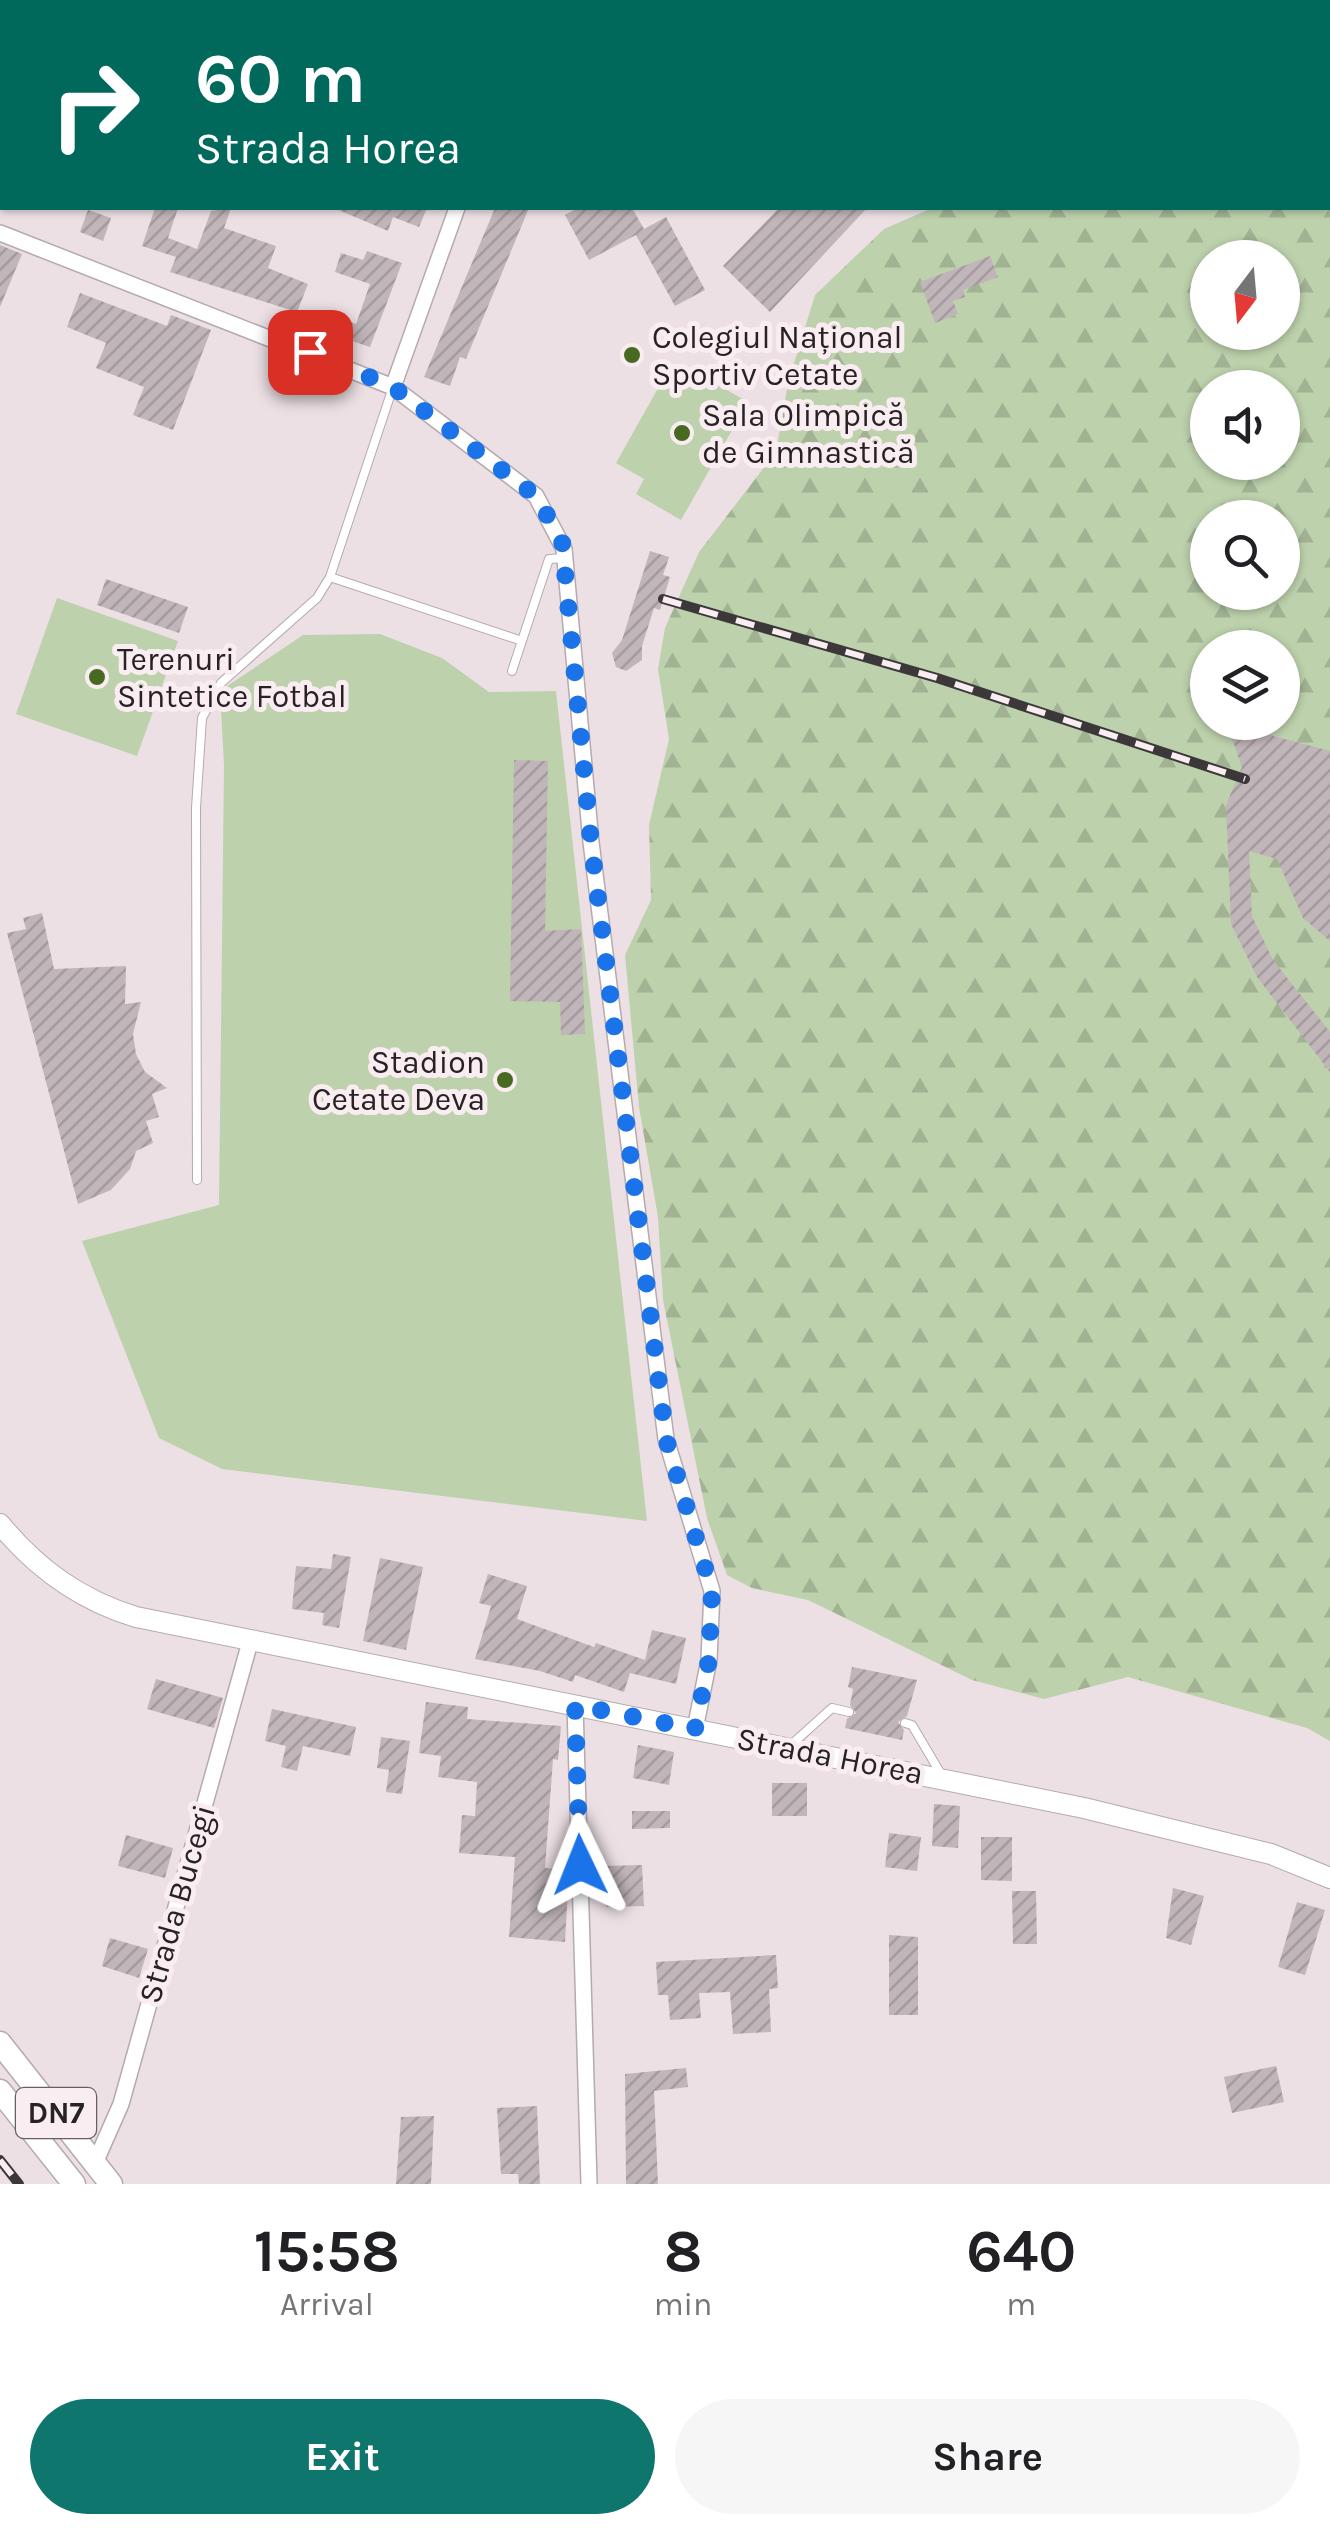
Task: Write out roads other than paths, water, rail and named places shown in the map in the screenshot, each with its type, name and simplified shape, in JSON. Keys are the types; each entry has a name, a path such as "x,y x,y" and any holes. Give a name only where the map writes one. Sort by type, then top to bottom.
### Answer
{"main road":[{"name":"Strada Horea","path":"0,1524 44,1570 105,1608 250,1642 943,1778 1184,1830 1270,1854 1330,1878"},
{"name":"DN7","path":"0,2042 111,2184"},
{"name":"DN7","path":"0,2090 74,2184"}],"street":[{"path":"393,387 456,210"},
{"path":"0,233 393,387 536,496 556,526 564,558 591,842 666,1439 712,1591 709,1660 695,1729"},
{"name":"Strada Bucegi","path":"95,2163 121,2104 250,1642"},
{"path":"575,1705 589,2184"}],"lane":[{"path":"196,1180 196,808 202,718 221,683 317,598 330,578 393,387"},
{"path":"512,672 549,559 564,558"},
{"path":"330,578 522,641"},
{"path":"317,598 322,609"},
{"path":"788,1747 832,1708 849,1712"},
{"path":"905,1723 912,1726 943,1778"}],"railway":[{"path":"663,599 937,678 1245,779"},
{"path":"0,2160 19,2184"}],"place":[{"name":"Colegiul Național Sportiv Cetate","path":"632,355"},
{"name":"Sala Olimpică de Gimnastică","path":"682,433"},
{"name":"Terenuri Sintetice Fotbal","path":"97,677"},
{"name":"Stadion Cetate Deva","path":"505,1080"}]}
